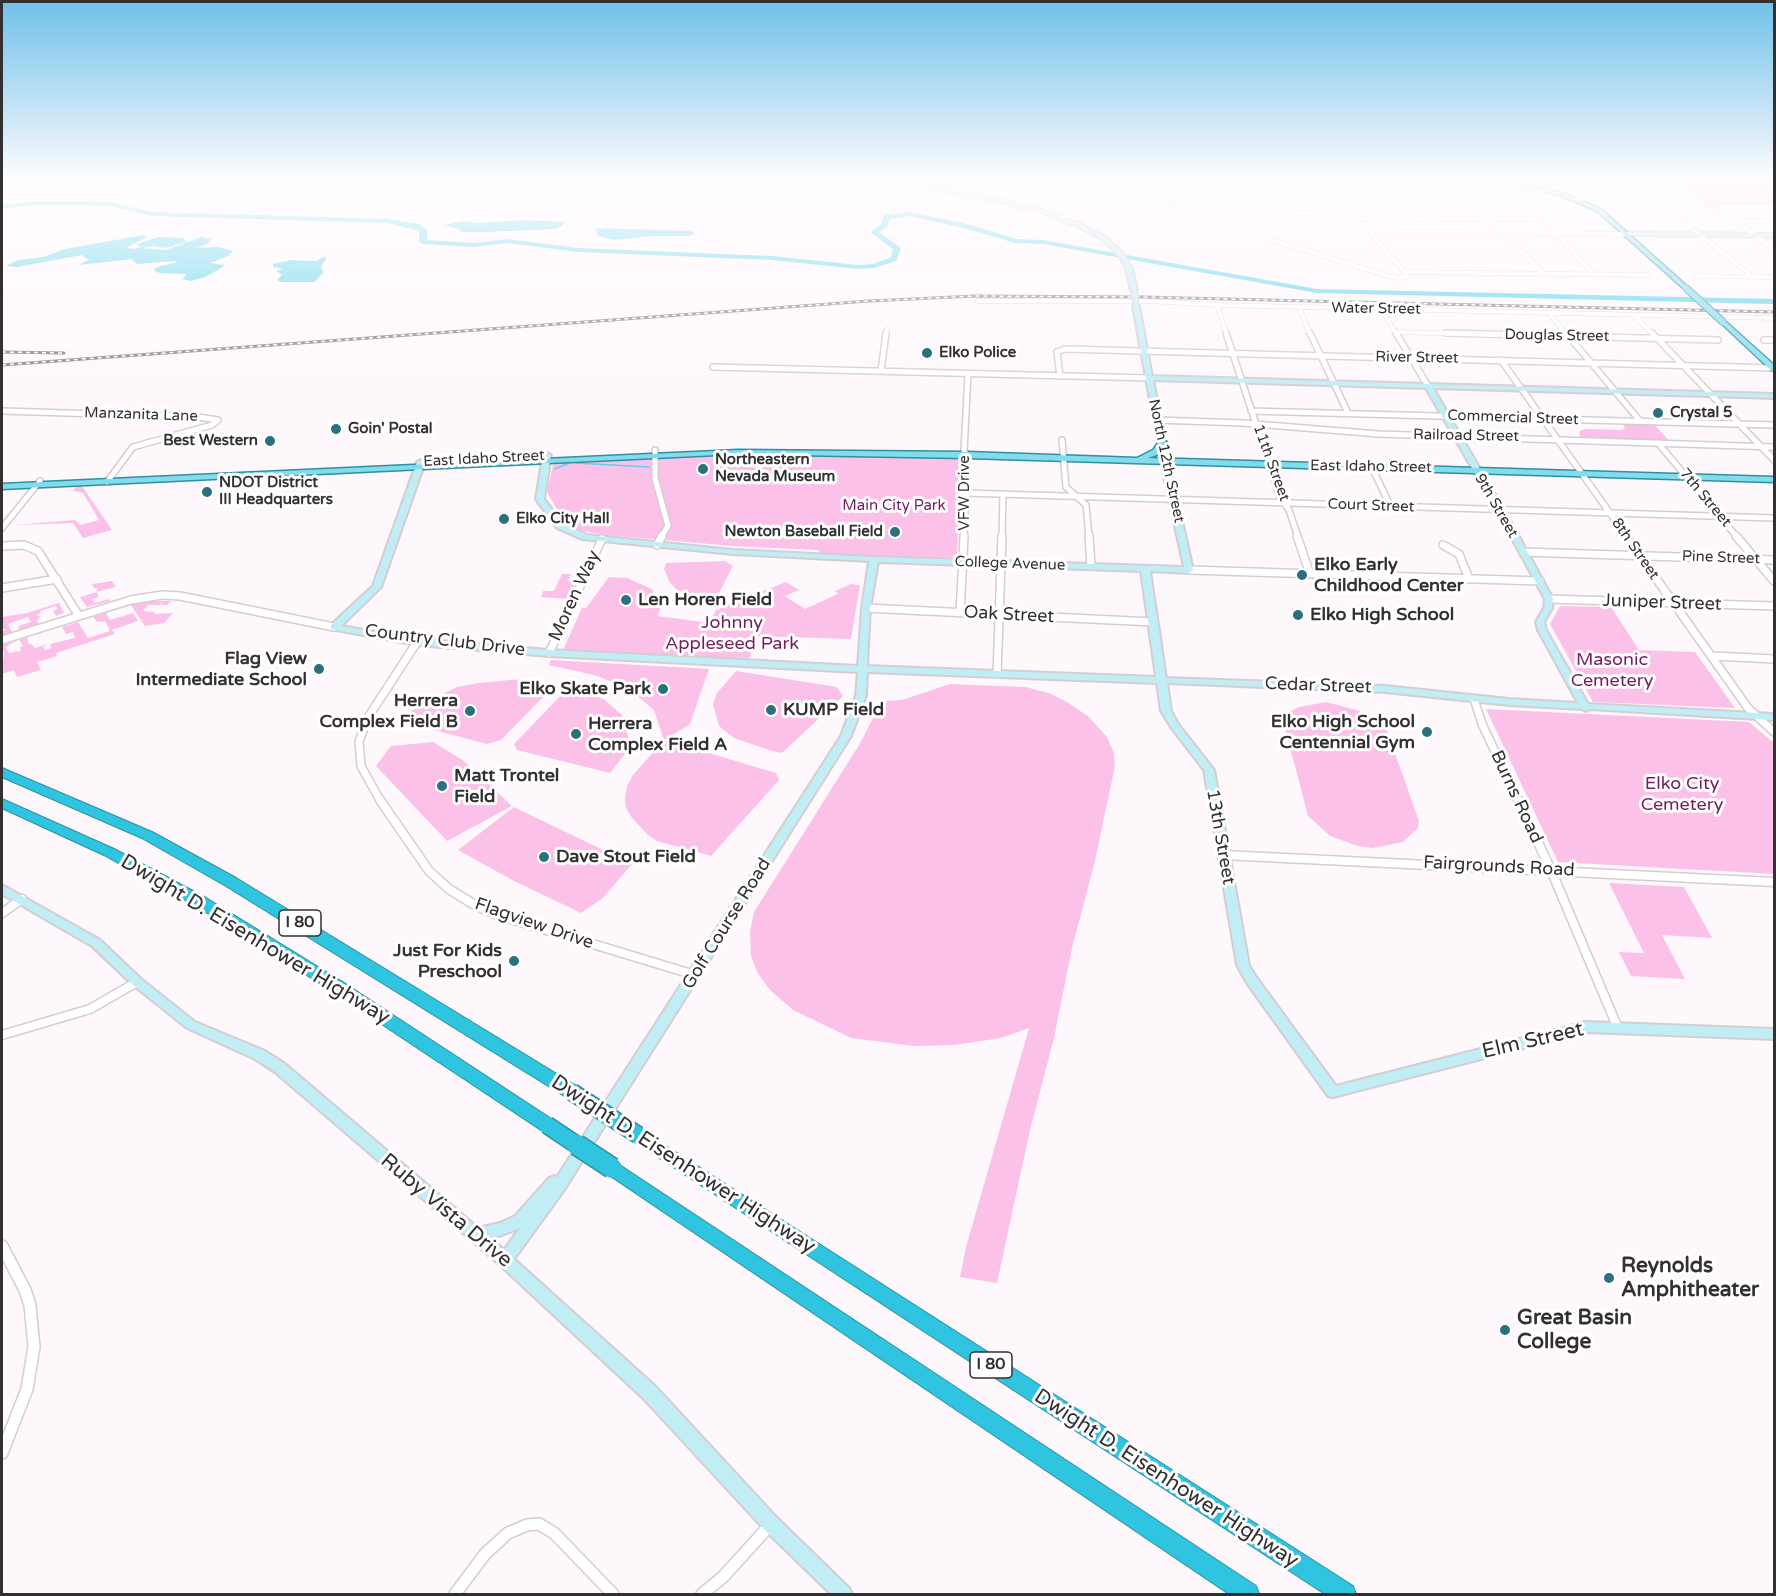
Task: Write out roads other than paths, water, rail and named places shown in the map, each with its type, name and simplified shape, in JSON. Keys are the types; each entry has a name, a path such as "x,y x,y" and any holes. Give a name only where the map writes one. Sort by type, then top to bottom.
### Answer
{"highway":[{"name":"Dwight D. Eisenhower Highway","path":"6,773 147,835 231,882 572,1092 1345,1594"},
{"name":"Dwight D. Eisenhower Highway","path":"2,803 109,852 201,902 335,985 1248,1594"}],"main road":[{"path":"1648,253 1774,368"},
{"path":"1121,461 1151,456 1163,442"},
{"name":"East Idaho Street","path":"421,464 475,464 655,452 771,452 1774,480"},
{"path":"475,464 513,457"},
{"name":"East Idaho Street","path":"2,485 421,464 513,457 546,458"}],"street":[{"name":"North 12th Street","path":"1119,253 1129,268 1134,290 1165,462 1189,570"},
{"path":"1316,253 1389,276 1403,278 1408,276 1388,253"},
{"path":"1524,253 1542,272"},
{"path":"1574,253 1593,273"},
{"path":"1724,253 1751,276"},
{"path":"1404,272 1648,275"},
{"path":"1696,276 1774,277"},
{"name":"Water Street","path":"977,302 1103,300 1218,305 1774,318"},
{"name":"11th Street","path":"1218,305 1269,465 1289,510 1310,574"},
{"path":"1299,307 1319,356 1348,413"},
{"name":"9th Street","path":"1381,309 1428,386 1549,598"},
{"path":"1549,313 1640,421"},
{"path":"1634,315 1774,460"},
{"path":"881,371 887,329"},
{"name":"Douglas Street","path":"1396,332 1718,340"},
{"path":"1764,340 1774,340"},
{"name":"River Street","path":"1060,376 1057,352 1060,350 1774,368"},
{"name":"8th Street","path":"1502,360 1555,439 1583,474 1748,708 1774,732"},
{"path":"713,368 1774,396"},
{"name":"VFW Drive","path":"960,613 967,493 967,456 964,451 968,374"},
{"name":"Manzanita Lane","path":"2,411 192,417 218,420 212,425 134,446 108,480"},
{"name":"Commercial Street","path":"1251,411 1774,425"},
{"name":"Railroad Street","path":"1158,420 1257,424 1377,434 1774,447"},
{"path":"1062,440 1066,487 1086,505 1091,566"},
{"name":"7th Street","path":"1658,443 1774,581"},
{"path":"655,452 655,478 668,525 657,545"},
{"name":"College Avenue","path":"546,458 539,495 554,519 568,531 602,539 657,545 874,559 1540,581"},
{"path":"333,627 377,587 421,464"},
{"path":"1372,468 1391,507"},
{"path":"2,528 38,483"},
{"name":"Court Street","path":"967,493 1774,518"},
{"path":"997,674 1000,616 998,587 1003,494"},
{"name":"Moren Way","path":"549,653 602,539"},
{"path":"1443,545 1459,554 1469,579"},
{"path":"2,546 32,547 38,551 79,616"},
{"name":"Pine Street","path":"1523,552 1774,560"},
{"name":"Golf Course Road","path":"506,1260 575,1161 696,975 846,736 861,696 866,608 874,559"},
{"name":"13th Street","path":"1145,568 1166,711 1174,726 1209,770 1243,965 1251,980 1333,1092"},
{"path":"2,588 57,579"},
{"name":"Country Club Drive","path":"2,640 140,598 167,595 417,642 549,653 861,669"},
{"path":"1549,598 1548,608 1540,622 1542,630 1586,708"},
{"name":"Juniper Street","path":"1549,598 1774,606"},
{"name":"Oak Street","path":"866,608 1153,622"},
{"name":"Flagview Drive","path":"417,642 367,719 359,742 359,754 361,766 383,805 429,871 449,889 497,915 696,975"},
{"path":"1713,656 1774,659"},
{"name":"Cedar Street","path":"861,669 1385,689 1586,708 1774,717"},
{"name":"Burns Road","path":"1474,699 1482,724 1551,870 1617,1026"},
{"name":"Fairgrounds Road","path":"1224,855 1774,882"},
{"name":"Ruby Vista Drive","path":"2,889 96,943 137,982 191,1025 260,1055 280,1068 506,1260 650,1393 771,1524 843,1594"},
{"path":"2,913 22,899"},
{"path":"2,1035 90,1009 137,982"},
{"name":"Elm Street","path":"1333,1092 1571,1029 1617,1026 1774,1034"},
{"path":"475,1235 502,1229 520,1221 575,1161"},
{"path":"2,1246 25,1290 34,1325 32,1368 27,1389 5,1438 2,1453"},
{"path":"455,1594 485,1554 508,1533 527,1525 539,1524 554,1533 613,1594"},
{"path":"702,1594 723,1577 771,1524"}],"water":[{"path":"53,253 231,253 210,263 224,265 223,267 205,277 191,281 182,279 187,274 154,271 157,267 178,262 174,261 137,264 131,259 78,265 89,260 82,255 17,267 6,266 18,260"},
{"path":"327,258 321,266 323,273 314,282 277,280 282,275 276,271 283,269 273,267 273,264 291,260 316,261"}],"waterway":[{"path":"662,253 772,258 858,267 874,266 893,259 895,253"},
{"path":"1103,253 1317,291 1774,302"},
{"path":"555,469 569,463"},
{"path":"576,463 649,467"}],"railway":[{"path":"2,365 869,301 975,296 1142,297 1774,312"},
{"path":"2,352 64,353"}],"place":[{"name":"Elko Police","path":"927,353"},
{"name":"Crystal 5","path":"1658,413"},
{"name":"Goin' Postal","path":"336,429"},
{"name":"Best Western","path":"270,441"},
{"name":"Northeastern Nevada Museum","path":"703,469"},
{"name":"NDOT District III Headquarters","path":"207,492"},
{"name":"Elko City Hall","path":"504,519"},
{"name":"Newton Baseball Field","path":"895,532"},
{"name":"Elko Early Childhood Center","path":"1302,575"},
{"name":"Len Horen Field","path":"626,600"},
{"name":"Elko High School","path":"1298,615"},
{"name":"Flag View Intermediate School","path":"319,669"},
{"name":"Elko Skate Park","path":"663,689"},
{"name":"KUMP Field","path":"771,710"},
{"name":"Herrera Complex Field B","path":"470,711"},
{"name":"Elko High School Centennial Gym","path":"1427,732"},
{"name":"Herrera Complex Field A","path":"576,734"},
{"name":"Matt Trontel Field","path":"442,786"},
{"name":"Dave Stout Field","path":"544,857"},
{"name":"Just For Kids Preschool","path":"514,961"},
{"name":"Reynolds Amphitheater","path":"1609,1278"},
{"name":"Great Basin College","path":"1505,1330"}],"park label":[{"name":"Main City Park","path":"894,506"},
{"name":"Johnny Appleseed Park","path":"732,633"},
{"name":"Masonic Cemetery","path":"1612,670"},
{"name":"Elko City Cemetery","path":"1682,794"}]}
